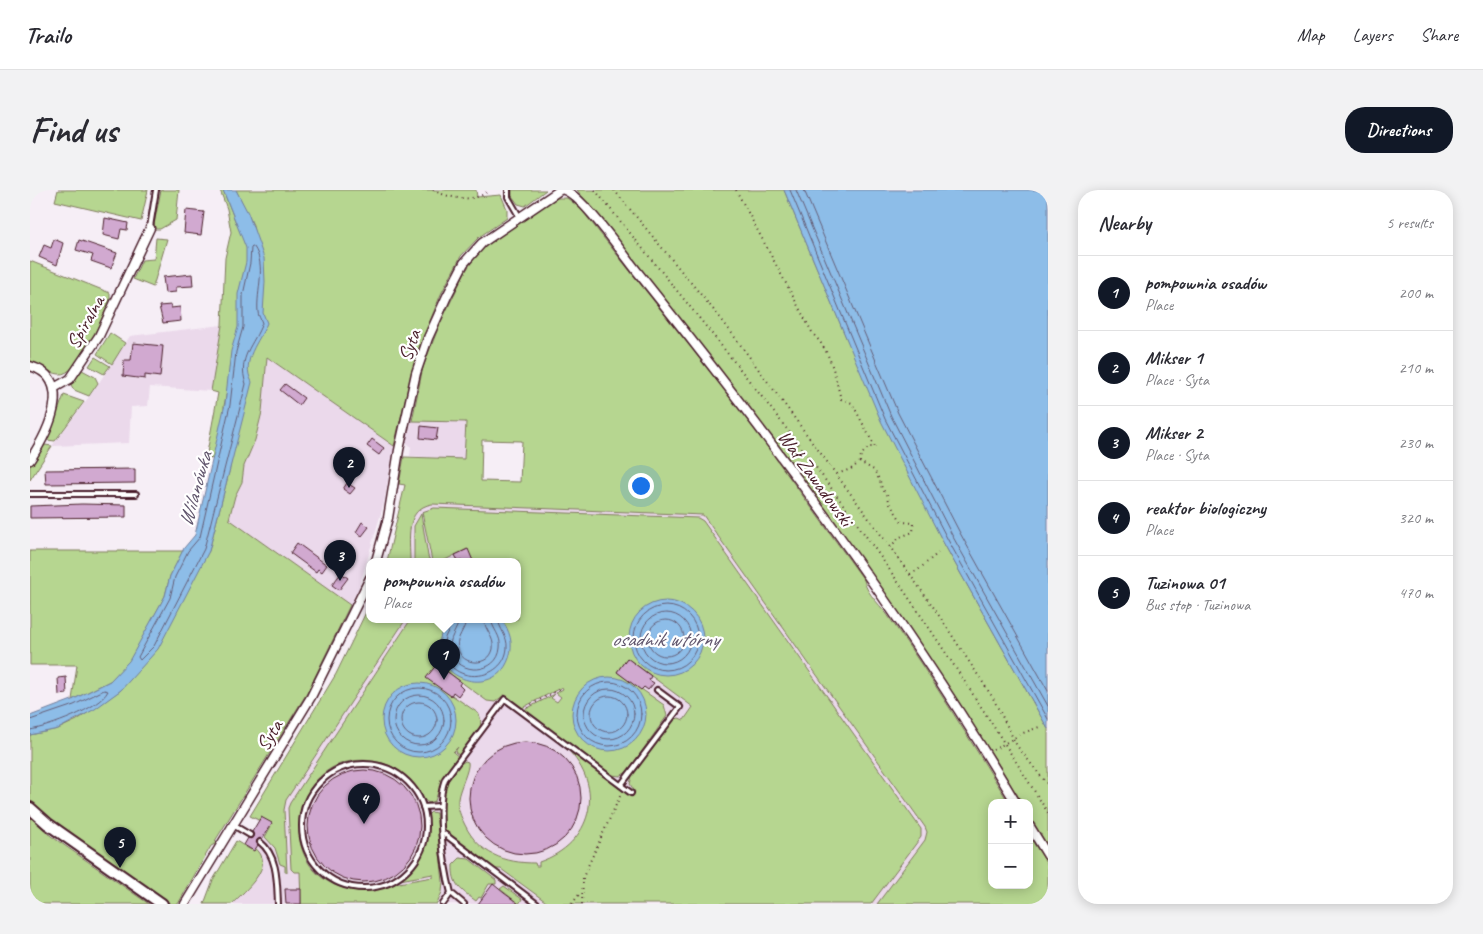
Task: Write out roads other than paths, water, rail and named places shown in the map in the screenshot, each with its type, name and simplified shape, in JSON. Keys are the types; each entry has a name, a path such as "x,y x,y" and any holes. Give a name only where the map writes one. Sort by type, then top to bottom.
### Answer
{"street":[{"name":"Syta","path":"377,558 388,518 399,450 416,373 428,338 458,274 472,252 519,216 560,190"},
{"name":"Wał Zawadowski","path":"565,190 577,198 604,230 718,373 804,488 913,642 987,754 1014,799"},
{"name":"Spiralna","path":"54,388 70,379 99,336 150,228"},
{"path":"30,366 45,374 54,388 55,401 52,418 42,441 30,460"},
{"name":"Syta","path":"185,904 311,697 366,586"},
{"path":"30,808 48,824 162,904"},
{"path":"1033,832 1048,856"}],"lane":[{"name":"Spiralna","path":"150,228 156,190"},
{"path":"508,190 508,197 519,216"},
{"path":"30,494 136,494"},
{"path":"622,787 680,707 657,690"},
{"path":"464,904 451,893 440,806 441,792 445,780 505,699 631,792"},
{"path":"373,765 390,770 404,779 416,792 423,807 426,825 424,843 416,860 404,874 388,884 371,888 352,888 327,876 320,871 309,856 302,839 303,813 313,790 325,778 348,767 373,765"},
{"path":"423,807 440,806"},
{"path":"233,825 250,835"},
{"path":"443,833 537,904"},
{"path":"260,842 266,846 276,869 278,904"},
{"path":"443,904 451,893"}],"water":[{"path":"223,190 236,190 248,213 264,258 263,313 267,323 252,351 248,366 252,382 209,551 158,649 121,690 95,709 58,729 30,735 30,716 72,700 110,681 129,661 165,596 170,576 184,548 195,535 225,404 231,351 238,327 238,294 246,262 246,248"},
{"path":"784,190 1048,190 1048,729 943,542 881,421"},
{"name":"osadnik wtórny","path":"666,601 680,604 692,612 700,624 703,638 700,652 692,664 680,672 666,675 652,672 640,664 632,652 629,638 632,624 640,612 652,604"},
{"path":"447,623 504,623 511,642 509,658 500,672 488,680 473,681 459,677 447,668 440,655 440,638"},
{"name":"osadnik wtórny","path":"609,677 623,680 635,688 643,700 646,714 643,728 635,740 623,748 609,751 595,748 583,740 575,728 572,714 575,700 583,688 595,680"},
{"path":"419,683 433,686 445,694 453,706 456,720 453,734 445,746 433,754 419,757 405,754 393,746 385,734 382,720 385,706 393,694 405,686"}],"place":[{"name":"Mikser 1","path":"349,488"},
{"name":"Mikser 2","path":"340,581"},
{"name":"pompownia osadów","path":"444,680"},
{"name":"reaktor biologiczny","path":"364,824"},
{"name":"Tuzinowa 01","path":"120,868"}],"water label":[{"name":"Wilanówka","path":"195,489"}]}
